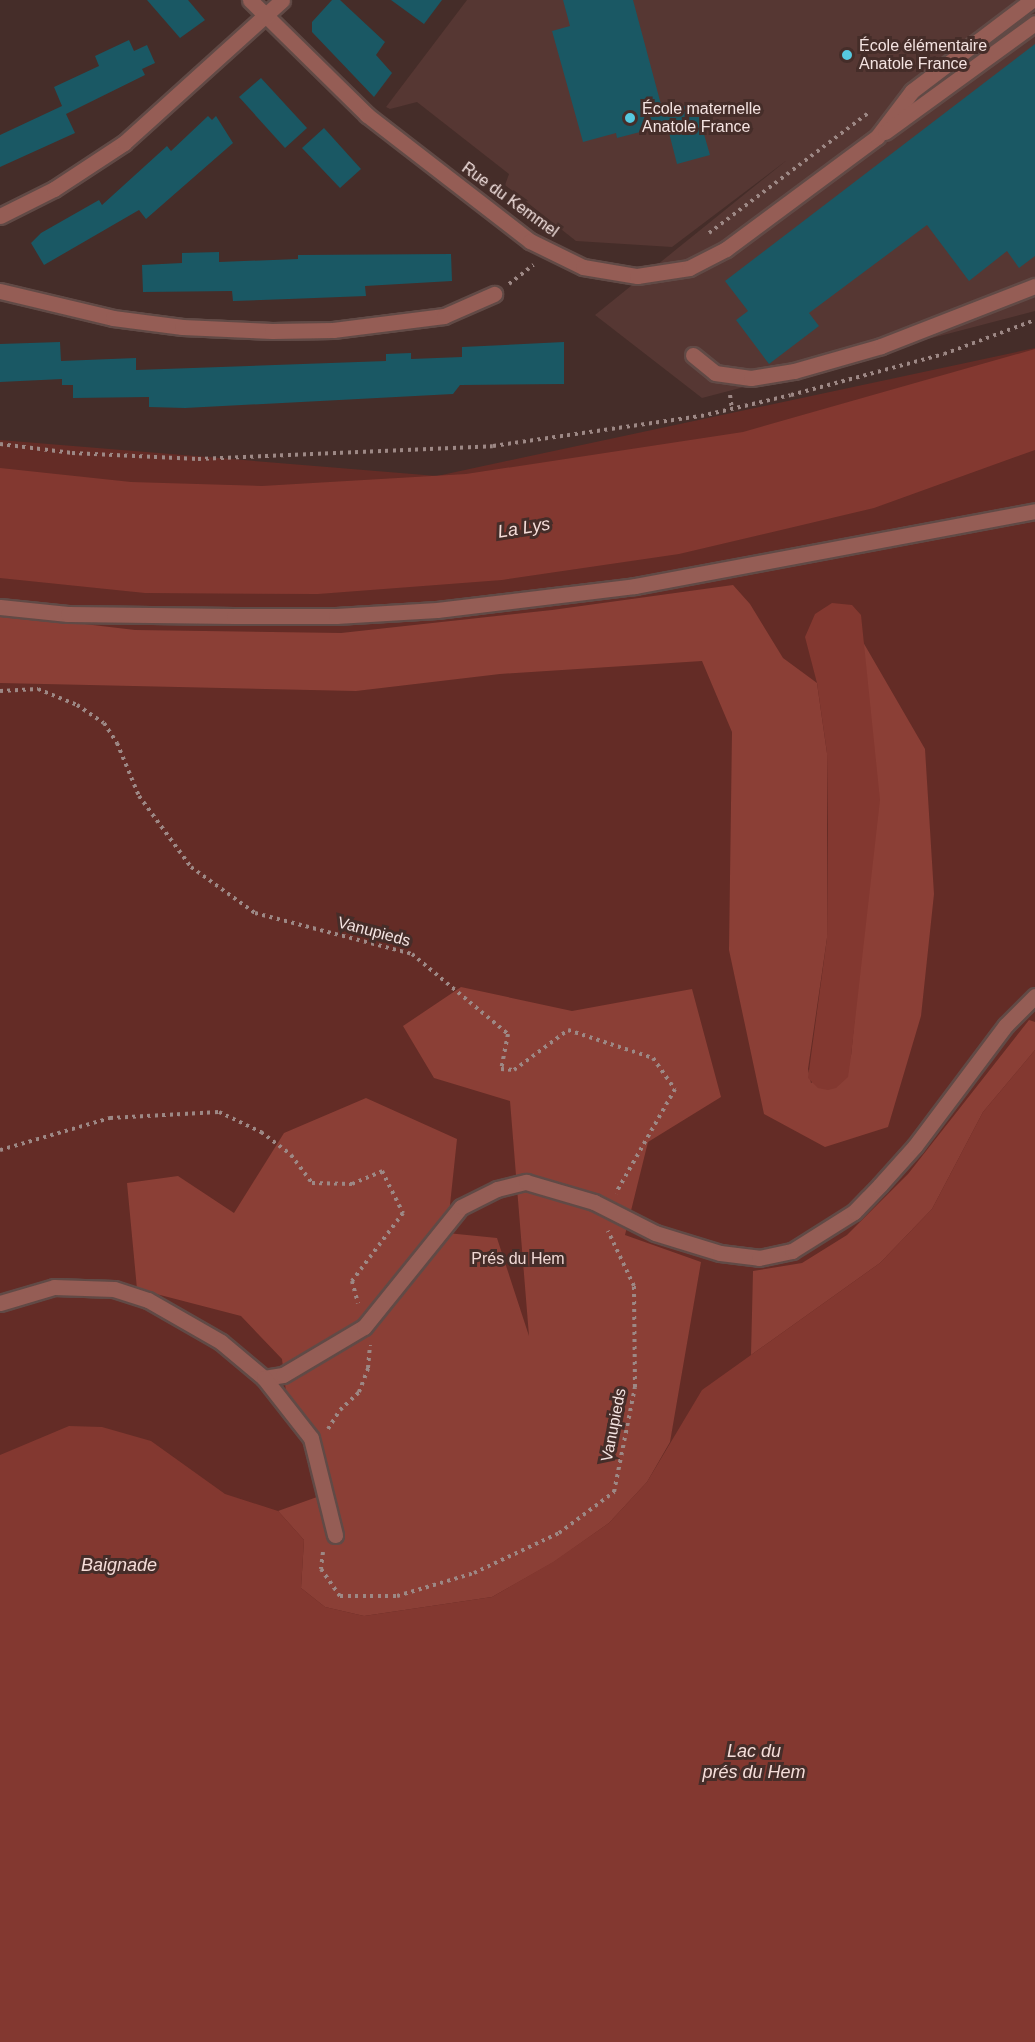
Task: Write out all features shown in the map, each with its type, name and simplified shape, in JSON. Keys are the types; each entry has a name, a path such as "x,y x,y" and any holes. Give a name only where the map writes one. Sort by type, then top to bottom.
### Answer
{"street":[{"name":"Rue du Kemmel","path":"250,0 367,115 546,250 583,267 618,275 647,276 698,265 741,239 877,137 907,120 1035,23"},
{"path":"0,216 63,184 124,143 282,0"},
{"name":"Rue du Kemmel","path":"877,137 912,91 1032,0"},
{"path":"693,355 715,373 726,375 751,378 794,371 891,342 1035,286"},
{"path":"0,291 113,318 182,327 272,331 333,330 444,316 494,294"},
{"path":"0,607 68,615 336,616 437,610 658,582 1035,511"},
{"path":"264,1378 283,1375 364,1327 462,1206 488,1194 526,1182 554,1188 609,1210 655,1233 720,1253 759,1258 792,1251 854,1212 880,1185 915,1146 1006,1025 1035,996"},
{"path":"0,1303 54,1287 114,1289 148,1300 221,1342 264,1378 311,1437 335,1535"}],"path":[{"path":"699,241 871,111"},
{"path":"494,294 525,273 546,250"},
{"path":"0,444 72,453 198,459 493,446 701,416 791,395 944,354 1035,320"},
{"name":"Vanupieds","path":"0,691 38,689 77,705 104,723 117,743 139,796 191,867 255,913 412,954 508,1034 501,1069 513,1070 568,1030 653,1058 675,1089 632,1160 605,1220 609,1236 633,1286 634,1387 614,1492 559,1533 474,1573 397,1596 339,1596 321,1569 324,1549"},
{"path":"0,1150 110,1118 219,1112 261,1132 291,1155 312,1183 352,1184 382,1171 403,1213 352,1281 370,1345 368,1368 359,1392 340,1410 322,1440"}],"shaded area":[{"path":"467,0 1035,0 1035,311 702,398 595,315 787,160 672,247 576,241 505,185 509,174 417,102 390,109 386,107"},
{"path":"733,585 750,604 783,658 817,683 827,753 827,938 808,1069 811,1083 851,1056 861,951 869,710 863,642 925,749 934,894 921,1016 888,1127 825,1147 764,1114 729,950 732,732 702,661 500,674 356,691 0,683 0,614 135,630 341,633 552,610"},
{"path":"461,987 572,1011 692,989 721,1097 648,1142 625,1235 701,1262 670,1442 647,1482 609,1523 554,1562 492,1597 364,1616 325,1607 301,1588 304,1540 278,1511 317,1497 313,1466 288,1408 282,1359 241,1316 137,1289 127,1183 178,1176 234,1213 284,1133 366,1098 457,1139 447,1233 497,1238 529,1336 510,1101 434,1078 403,1026"},
{"path":"1029,1020 1035,1022 1035,1050 983,1112 932,1209 880,1263 751,1355 753,1271 802,1263 847,1235 908,1174"}],"green space":[{"name":"Prés du Hem","path":"1035,348 1035,2042 0,2042 0,440 437,476"}],"water":[{"name":"La Lys","path":"1035,349 1035,450 874,508 679,554 502,580 318,594 145,593 0,578 0,468 131,482 262,486 466,474 743,432"},
{"path":"832,603 852,605 861,615 880,800 848,1077 836,1088 828,1090 818,1088 808,1078 827,938 828,827 827,753 817,683 805,637 815,614"},
{"name":"Lac du prés du Hem","path":"1035,1050 1035,2042 0,2042 0,1455 69,1426 102,1427 151,1441 225,1494 278,1511 304,1540 301,1588 325,1607 364,1616 492,1597 553,1562 609,1523 647,1482 702,1390 880,1263 932,1209 983,1112"}],"building":[{"path":"147,0 188,0 205,20 180,38"},
{"path":"332,0 340,0 385,42 376,55 392,73 374,97 312,32 312,22"},
{"path":"391,0 442,0 424,24"},
{"path":"563,0 633,0 663,112 695,103 710,155 677,164 667,125 617,138 616,133 583,142 552,31 570,26"},
{"path":"129,40 134,51 147,45 155,63 142,69 145,75 66,114 75,133 0,167 0,135 62,106 54,87 99,66 95,56"},
{"path":"1035,44 1035,256 1019,268 1007,251 969,281 927,225 809,313 819,326 769,364 736,320 748,311 725,281"},
{"path":"261,78 307,128 285,148 239,97"},
{"path":"208,116 212,120 216,116 233,143 146,219 139,210 44,265 31,243 41,233 99,200 102,205 167,146 171,151"},
{"path":"324,128 361,169 340,188 302,148"},
{"path":"219,252 219,262 298,259 298,255 451,254 452,281 365,286 366,296 233,301 232,291 143,292 142,265 182,263 182,253"},
{"path":"60,342 61,361 136,358 136,370 386,361 386,354 411,353 411,359 462,357 462,347 564,342 564,384 460,385 453,394 185,408 149,407 149,397 73,398 73,385 62,385 62,379 0,382 0,344"}],"place":[{"name":"École élémentaire Anatole France","path":"847,55"},
{"name":"École maternelle Anatole France","path":"630,118"}],"water label":[{"name":"Baignade","path":"119,1565"}]}
